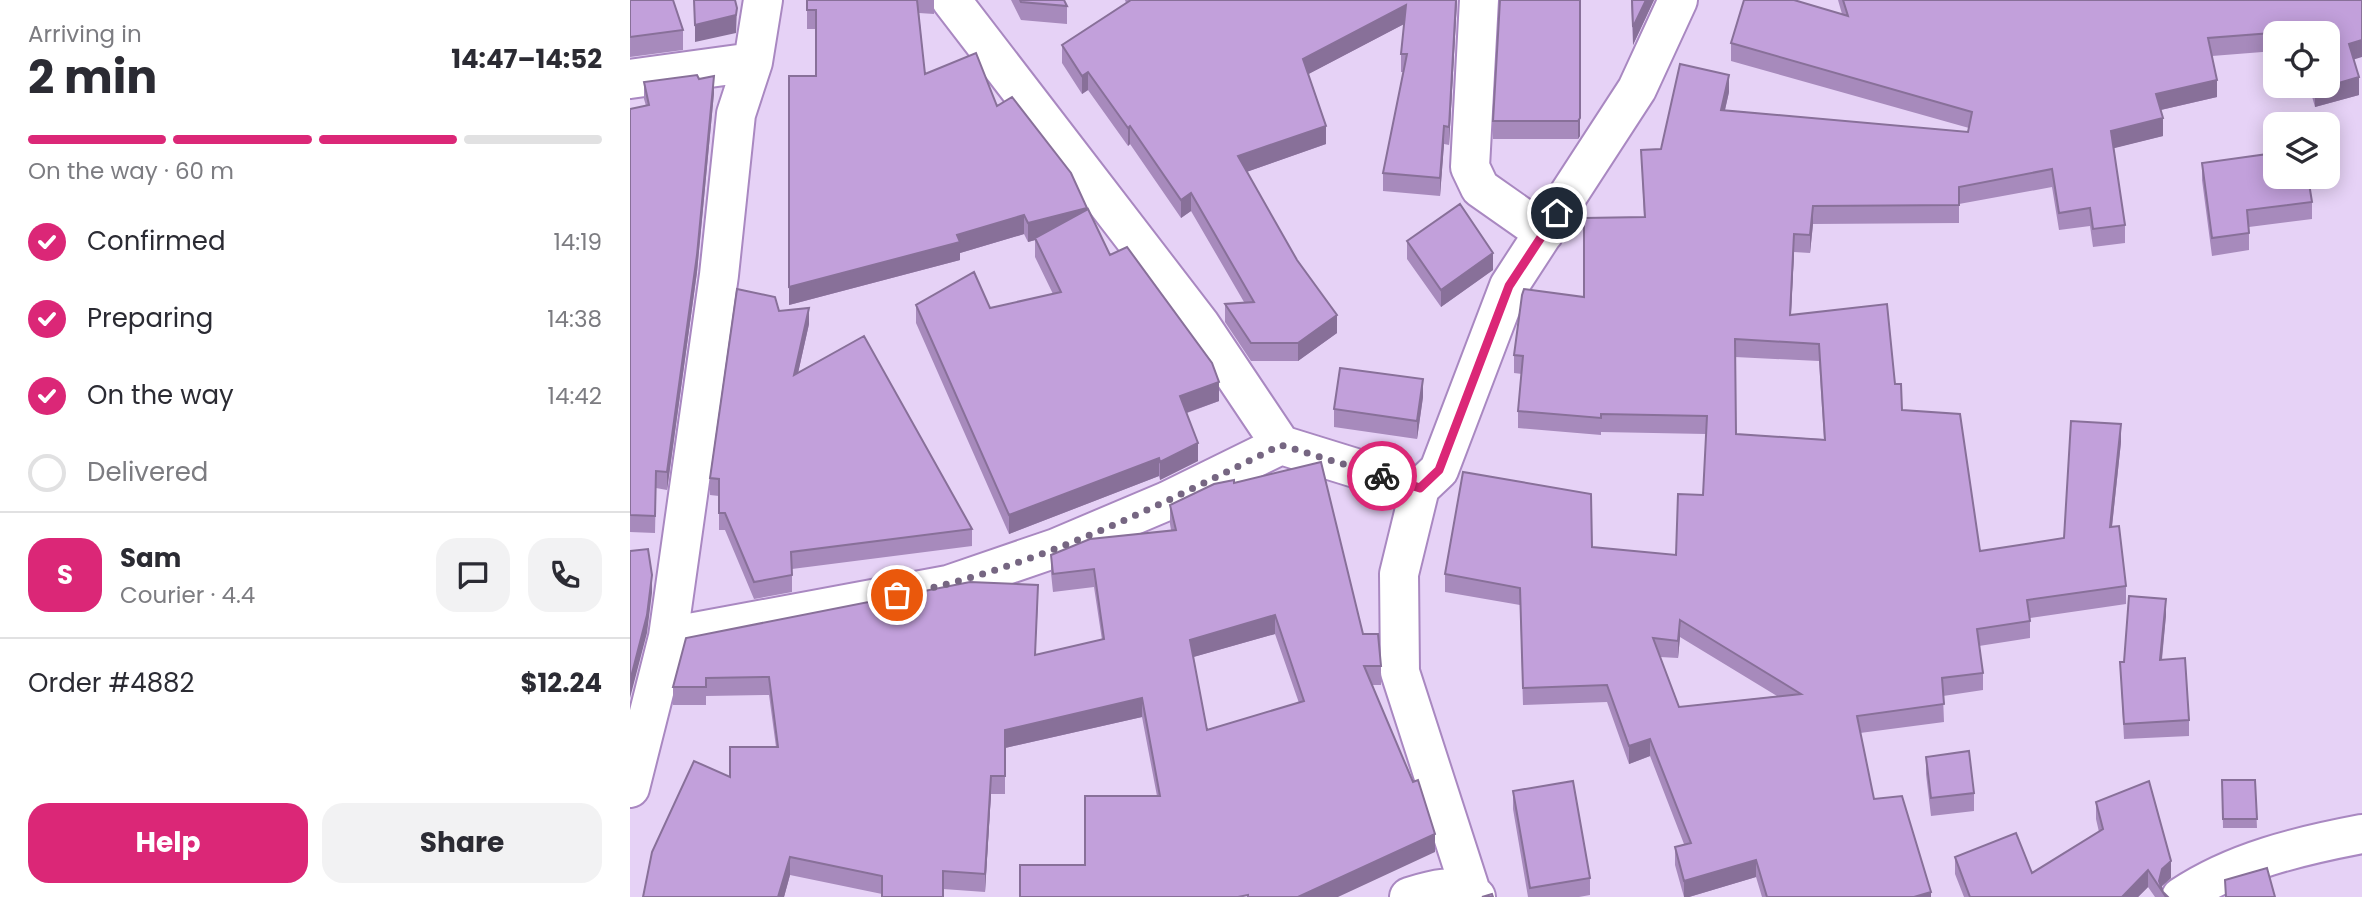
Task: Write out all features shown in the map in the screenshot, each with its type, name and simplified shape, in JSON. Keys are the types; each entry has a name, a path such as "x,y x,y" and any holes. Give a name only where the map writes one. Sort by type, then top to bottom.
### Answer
{"street":[{"path":"630,788 668,638 717,288 736,114 753,61 763,0"},
{"path":"951,0 1200,324 1281,445 1420,488"},
{"path":"1479,0 1470,167 1480,188 1544,233"},
{"path":"1409,897 1437,888 1474,895 1400,672 1399,574 1420,488 1439,470 1509,286 1637,89 1678,0"},
{"path":"630,79 753,61"},
{"path":"668,638 948,585 1056,548 1167,502 1281,445"},
{"path":"2181,897 2204,882 2292,847 2362,834"}],"building":[{"path":"630,0 673,0 683,30 630,37"},
{"path":"694,0 735,0 736,15 695,25"},
{"path":"807,0 917,0 925,74 976,53 997,106 1012,97 1071,173 1087,208 1028,223 1024,215 957,235 960,242 789,287 789,76 816,76 816,10 807,10"},
{"path":"1020,0 1064,0 1067,6 1021,2"},
{"path":"1131,0 1456,0 1449,127 1444,126 1440,178 1383,173 1407,54 1401,54 1406,5 1303,59 1326,126 1238,156 1297,260 1337,315 1298,343 1251,343 1225,304 1254,302 1191,193 1181,200 1130,126 1128,128 1088,72 1082,76 1062,45"},
{"path":"1500,0 1580,0 1578,121 1493,121"},
{"path":"1632,0 1646,0 1633,27"},
{"path":"1744,0 1794,0 1848,16 1843,0 2362,0 2362,40 2349,44 2359,77 2340,83 2340,21 2263,21 2263,34 2208,38 2217,80 2156,94 2163,118 2111,131 2125,225 2093,229 2090,208 2059,213 2052,169 1959,187 1959,205 1813,206 1810,235 1794,234 1790,315 1887,304 1895,384 1901,384 1902,410 1960,414 1980,551 2064,538 2071,421 2121,424 2110,527 2119,526 2126,586 2027,600 2030,621 1977,629 1983,673 1942,678 1944,704 1857,716 1874,799 1902,796 1931,892 1914,897 1767,897 1756,860 1684,881 1675,847 1691,843 1650,739 1629,746 1607,685 1523,688 1520,588 1445,574 1463,472 1591,494 1592,547 1676,555 1678,494 1703,495 1707,416 1601,414 1601,418 1518,411 1523,356 1514,355 1524,289 1584,297 1584,218 1645,217 1641,150 1661,149 1680,64 1729,75 1721,110 1968,132 1972,112 1731,43","holes":["1735,339 1819,344 1825,440 1736,434","1680,620 1801,694 1679,707 1653,638 1678,641"]},
{"path":"697,75 699,79 714,76 697,255 667,472 656,471 655,516 630,515 630,109 649,105 644,82"},
{"path":"2263,155 2263,189 2310,189 2312,202 2247,210 2249,233 2212,238 2202,163"},
{"path":"1460,204 1493,253 1441,290 1407,241"},
{"path":"1088,209 1110,255 1127,247 1212,363 1219,382 1180,396 1198,443 1160,462 1159,458 1009,515 916,305 974,272 990,308 1061,292 1035,238"},
{"path":"737,289 775,297 779,311 809,308 794,375 864,336 972,529 791,552 792,575 754,582 725,513 719,513 719,479 710,478"},
{"path":"1340,368 1423,379 1417,421 1334,409"},
{"path":"1321,462 1363,634 1378,634 1381,666 1364,666 1413,782 1418,780 1435,834 1298,897 1020,897 1020,865 1085,865 1085,796 1160,796 1142,698 1005,730 1005,776 991,776 985,874 943,871 943,897 882,897 882,876 790,857 778,897 643,897 652,852 694,761 730,777 730,747 778,747 769,677 706,678 706,687 673,687 686,638 970,582 1038,585 1035,655 1104,639 1094,569 1053,574 1051,555 1090,539 1176,530 1170,505 1214,484 1234,480 1234,483","holes":["1275,615 1304,701 1207,730 1190,640"]},
{"path":"648,549 652,575 647,615 630,681 630,551"},
{"path":"2129,596 2166,599 2160,660 2185,658 2189,720 2124,724 2120,662 2124,662"},
{"path":"1969,751 1974,793 1931,798 1926,757"},
{"path":"2222,780 2255,780 2257,819 2223,819"},
{"path":"1573,781 1590,878 1530,888 1513,791"},
{"path":"2149,781 2171,861 2162,869 2159,881 2168,897 2166,897 2148,870 2122,897 1970,897 1955,857 2016,833 2032,873 2103,829 2096,802"},
{"path":"2267,868 2275,897 2226,897 2225,880"}],"way so far":[{"path":"897,595 948,585 1056,548 1167,502 1281,445 1382,476"}],"route":[{"path":"1382,476 1420,488 1439,470 1509,286 1557,213"}]}
